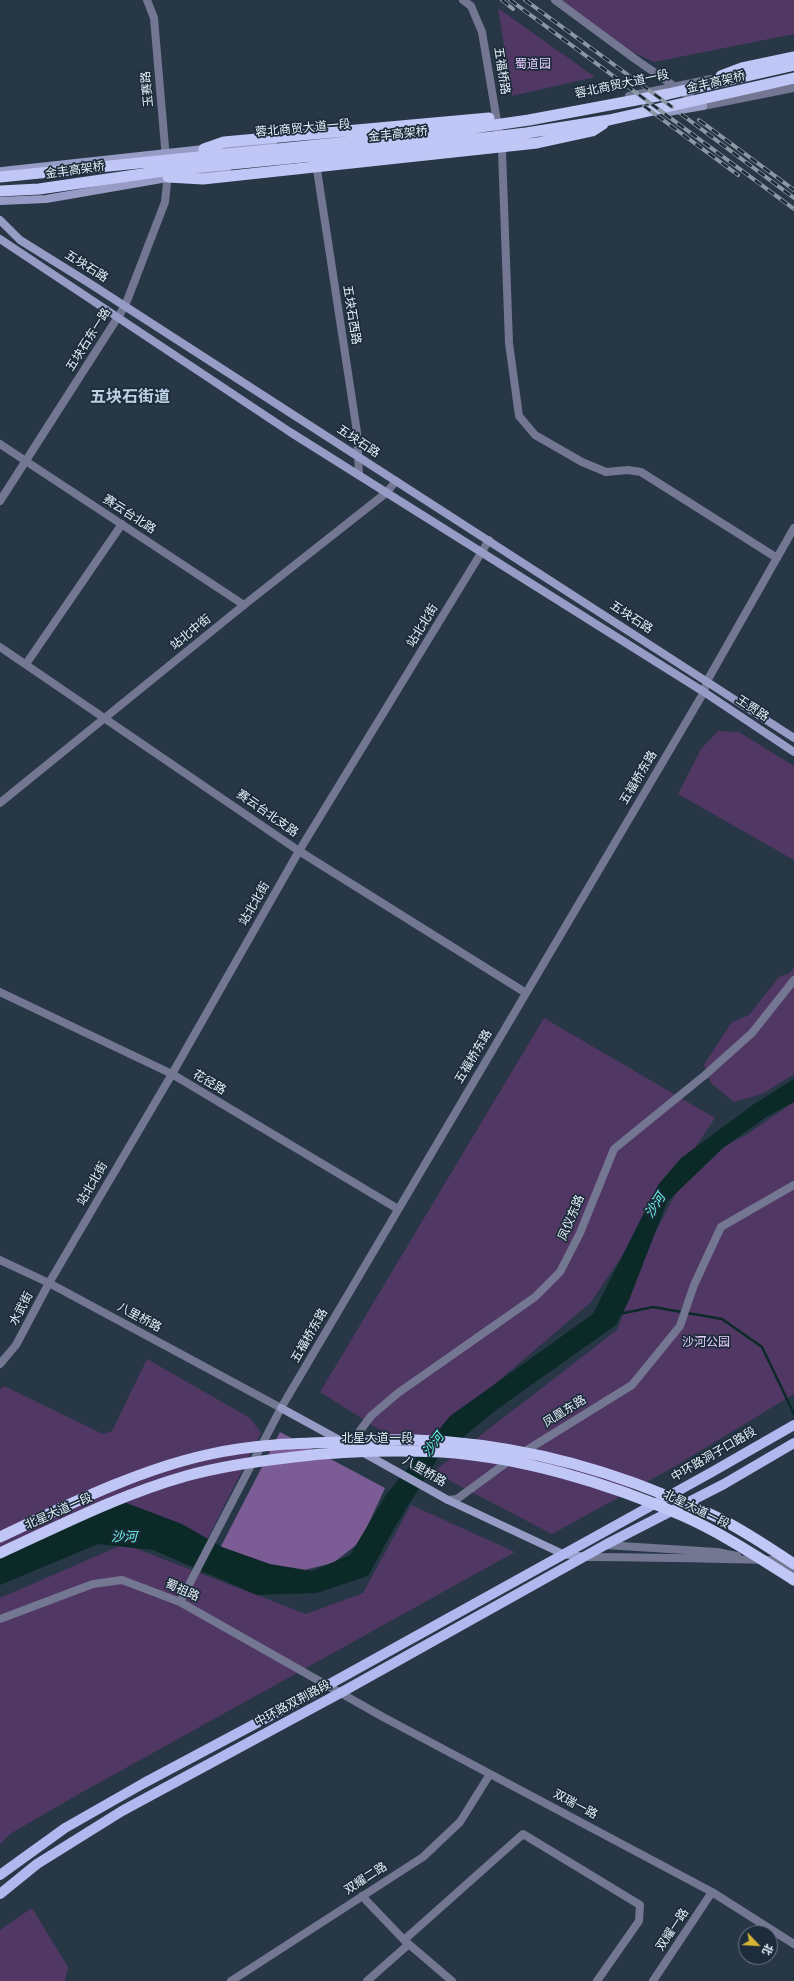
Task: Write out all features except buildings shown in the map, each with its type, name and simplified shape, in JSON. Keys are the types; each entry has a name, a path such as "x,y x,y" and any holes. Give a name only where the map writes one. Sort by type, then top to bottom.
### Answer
{"highway":[{"path":"671,90 742,68 794,57"},
{"name":"金丰高架桥","path":"0,177 446,132 529,120 617,104 671,90 794,66"},
{"name":"金丰高架桥","path":"0,191 39,189 170,170 433,144 526,133 609,120 794,78"},
{"path":"204,149 224,142 303,134 445,123 617,104"},
{"path":"168,177 203,180 537,143 592,131 609,120"},
{"name":"北星大道一段","path":"0,1537 51,1513 127,1481 161,1468 206,1455 245,1448 307,1443 414,1440 458,1443 543,1455 576,1463 629,1480 700,1509 729,1524 794,1564"},
{"name":"北星大道一段","path":"0,1553 124,1497 186,1476 277,1459 336,1452 442,1452 522,1464 601,1485 632,1495 682,1516 717,1533 794,1580"}],"main road":[{"path":"0,201 46,199 168,177 500,141 703,106"},
{"name":"蓉北商贸大道一段","path":"0,172 204,149 302,142 497,123"},
{"name":"五块石路","path":"0,220 20,240 707,681"},
{"name":"五块石路","path":"0,239 118,316 290,432 696,688"},
{"name":"王贾路","path":"707,681 794,738"},
{"name":"王贾路","path":"696,688 794,752"},
{"name":"八里桥路","path":"281,1408 448,1500 563,1554 585,1557"},
{"name":"中环路洞子口路段","path":"563,1554 794,1425"},
{"path":"604,1545 724,1484 790,1445"},
{"name":"中环路双荆路段","path":"0,1894 37,1864 122,1811 342,1692 604,1545"},
{"name":"中环路双荆路段","path":"0,1875 65,1828 247,1727 328,1685 563,1554"}],"street":[{"name":"玉赛路","path":"147,0 154,18 168,177"},
{"name":"五福桥路","path":"463,0 471,6 482,32 502,151 509,343 520,416 535,435 571,456 606,472 628,470 640,472 777,558"},
{"path":"555,0 671,90 703,106 794,88"},
{"name":"蓉北商贸大道一段","path":"497,123 657,90 671,90 794,60"},
{"name":"五块石西路","path":"315,160 356,425 359,475"},
{"name":"五块石东一路","path":"0,501 124,306 165,202 168,177"},
{"name":"赛云台北路","path":"0,444 244,605"},
{"name":"站北中街","path":"0,803 107,718 244,605 386,493 396,481"},
{"path":"26,664 122,524"},
{"name":"五福桥东路","path":"180,1602 281,1408 704,692 707,681 794,528"},
{"name":"站北北街","path":"49,1283 172,1074 299,851 489,540"},
{"name":"赛云台北支路","path":"0,647 107,718 299,851 526,993"},
{"name":"凤仪东路","path":"350,1445 371,1416 398,1393 534,1297 560,1272 580,1233 614,1149 705,1075 752,1033 794,980"},
{"name":"花径路","path":"0,992 172,1074 398,1209"},
{"name":"凤凰东路","path":"448,1500 457,1499 506,1463 632,1385 680,1326 694,1284 721,1228 794,1185"},
{"name":"八里桥路","path":"0,1260 49,1283 281,1408"},
{"name":"水武街","path":"0,1364 16,1345 49,1283"},
{"name":"八里桥路","path":"604,1545 718,1552 777,1564 794,1572"},
{"name":"八里桥路","path":"585,1557 777,1560 794,1564"},
{"name":"八里桥路","path":"755,1560 794,1586"},
{"name":"蜀祖路","path":"0,1619 93,1584 122,1580 180,1602 342,1692"},
{"name":"双瑞一路","path":"342,1692 383,1717 712,1892 794,1944"},
{"name":"双耀二路","path":"231,1981 423,1857 460,1822 490,1774"},
{"path":"367,1981 523,1834 640,1905 639,1921 597,1981"},
{"name":"双耀一路","path":"653,1981 712,1892"},
{"path":"362,1896 407,1942 452,1981"}],"green space":[{"path":"560,0 794,0 794,34 654,62 632,52"},
{"name":"蜀道园","path":"498,8 595,77 512,96"},
{"path":"718,731 739,732 794,766 794,860 678,794 701,749"},
{"path":"794,967 794,1074 762,1094 734,1102 711,1083 704,1065 731,1023 749,1015 779,977 790,973"},
{"path":"544,1018 715,1118 591,1302 415,1452 320,1392"},
{"name":"沙河公园","path":"794,1102 794,1394 672,1468 552,1534 433,1472 617,1330 655,1233 677,1191 725,1146 746,1135"},
{"path":"147,1359 250,1418 261,1433 207,1540 136,1519 0,1568 0,1389 4,1386 103,1434 112,1431"},
{"path":"411,1505 515,1552 77,1795 10,1834 0,1844 0,1598 124,1544 306,1614 363,1593"},
{"path":"32,1908 68,1967 65,1981 0,1981 0,1930"}],"shaded area":[{"path":"280,1432 385,1488 360,1542 333,1563 304,1570 267,1571 219,1550"}],"water":[{"name":"沙河","path":"794,1079 794,1102 766,1117 723,1148 667,1202 629,1300 616,1325 496,1410 438,1458 396,1525 368,1576 317,1593 257,1595 153,1550 98,1544 0,1585 0,1548 113,1498 182,1524 222,1547 270,1564 312,1571 350,1555 386,1495 450,1416 593,1314 658,1185 681,1158 754,1104"}],"waterway":[{"path":"619,1314 653,1307 722,1319 762,1347 794,1414"}],"railway":[{"path":"502,0 513,9"},
{"path":"510,0 794,209"},
{"path":"525,0 672,107"},
{"path":"644,106 738,175"},
{"path":"681,114 794,198"},
{"path":"699,120 794,190"}],"district":[{"name":"五块石街道","path":"130,398"}]}
